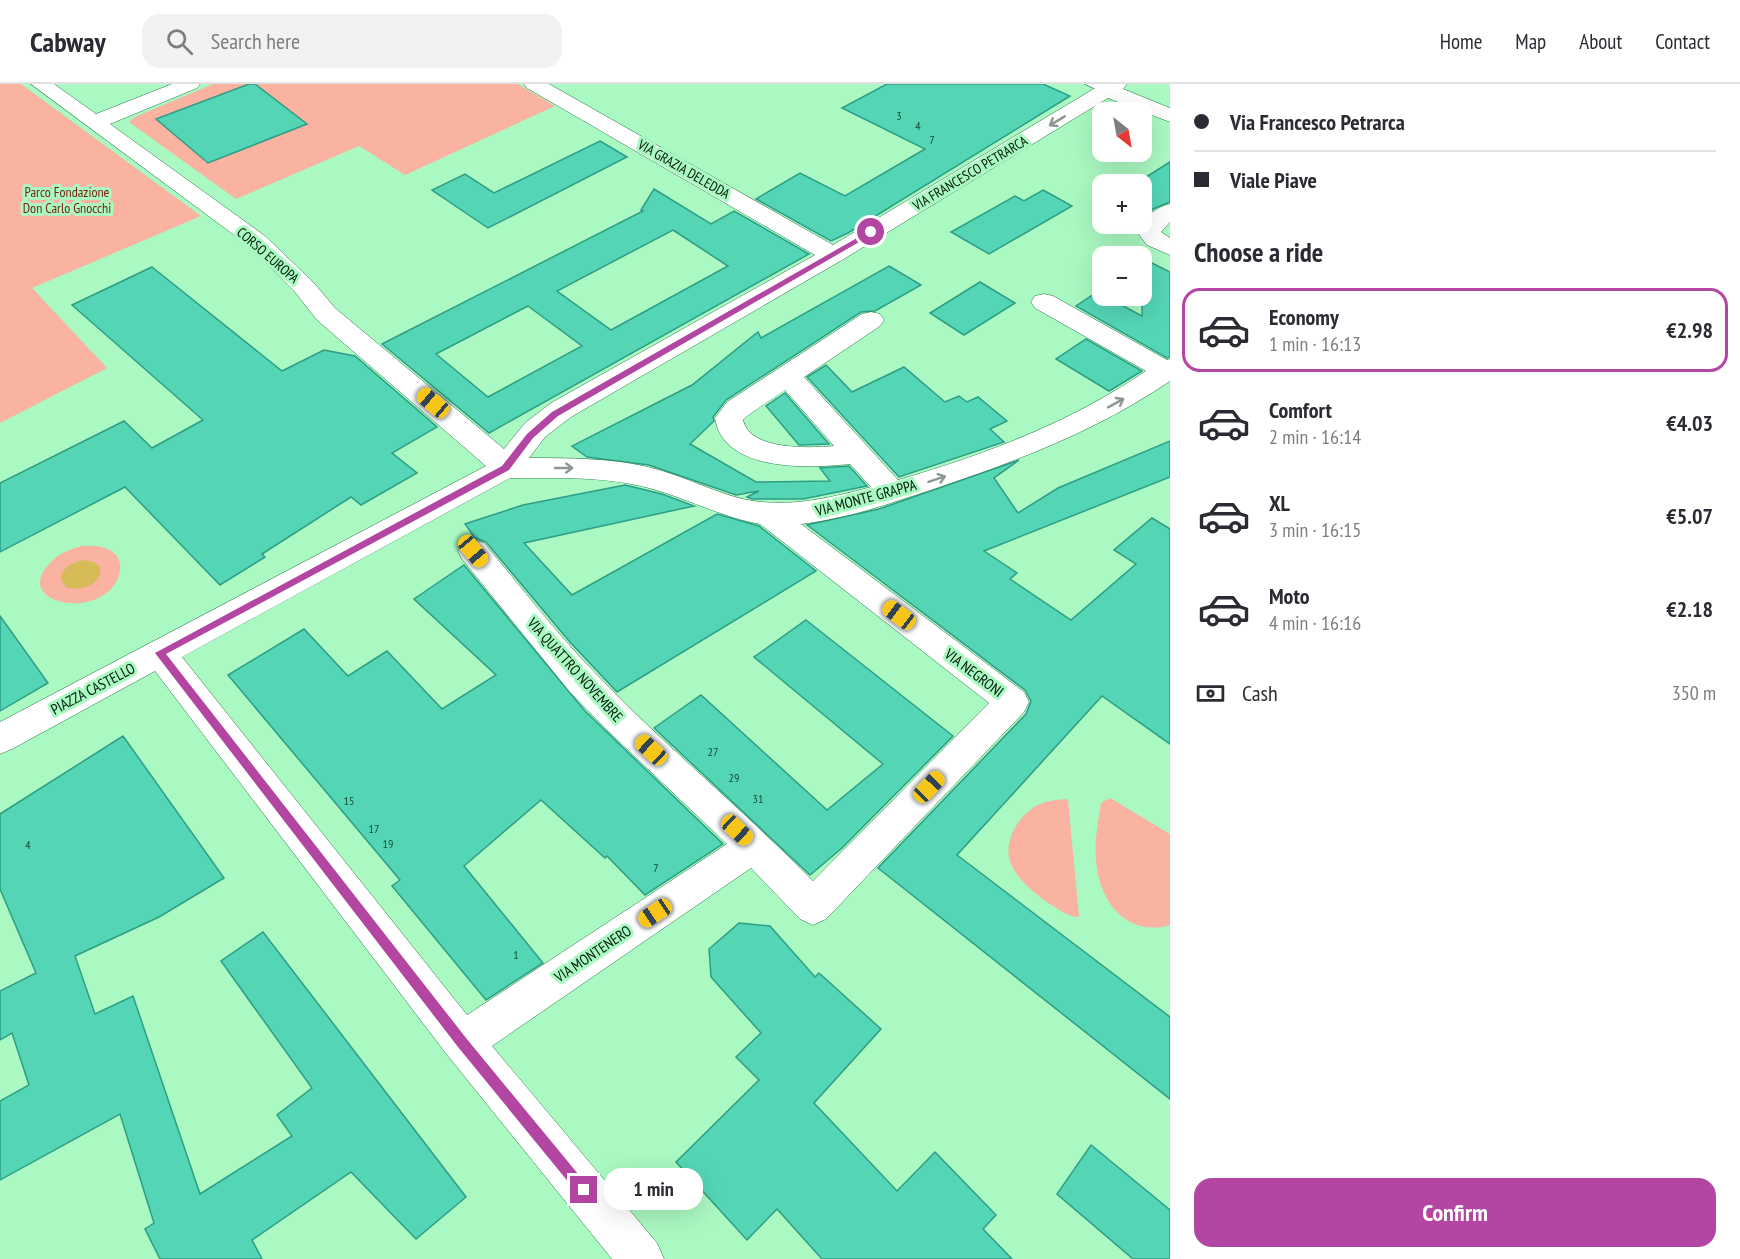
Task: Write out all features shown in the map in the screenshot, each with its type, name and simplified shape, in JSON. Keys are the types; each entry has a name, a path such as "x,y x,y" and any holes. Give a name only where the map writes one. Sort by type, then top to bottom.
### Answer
{"street":[{"name":"CORSO EUROPA","path":"41,84 257,241 281,262 326,314 485,447 506,468"},
{"path":"96,122 190,84"},
{"name":"VIA GRAZIA DELEDDA","path":"534,84 833,255"},
{"path":"1105,86 1170,116"},
{"name":"VIA FRANCESCO PETRARCA","path":"833,255 1105,86"},
{"path":"1170,211 1153,223 1149,232 1155,240 1170,248"},
{"name":"PIAZZA CASTELLO","path":"0,739 506,468 530,436 555,414 833,255"},
{"path":"1044,302 1168,370"},
{"path":"856,453 785,458 763,452 736,434 730,423 733,413 871,320"},
{"name":"VIA MONTE GRAPPA","path":"506,468 586,468 628,473 669,484 731,507 766,513 796,514 823,511 960,471 1074,424 1125,399 1168,370"},
{"path":"787,375 892,492"},
{"name":"VIA NEGRONI","path":"766,513 1012,702 813,907"},
{"name":"VIA QUATTRO NOVEMBRE","path":"473,551 582,682 617,718 754,846 813,907"},
{"path":"160,653 462,1042 642,1259"},
{"name":"VIA MONTENERO","path":"462,1042 754,846"}],"green space":[{"name":"Parco Fondazione Don Carlo Gnocchi","path":"0,84 21,84 201,216 32,288 107,368 0,423"},
{"path":"213,84 518,84 555,106 405,175 359,146 236,199 129,122 135,117"},
{"path":"82,546 101,547 114,553 120,564 118,578 108,592 94,600 78,603 62,602 49,597 42,588 41,577 50,563 69,550"},
{"path":"1110,798 1170,834 1170,925 1155,928 1130,922 1111,905 1105,894 1097,868 1096,843 1101,803"},
{"path":"1068,800 1079,917 1071,916 1060,910 1033,891 1018,876 1009,856 1010,839 1024,815 1041,804"}],"shaded area":[{"path":"84,560 94,562 100,567 98,578 84,588 66,587 61,579 63,571 72,564"}],"building":[{"path":"249,84 255,84 307,124 208,163 156,119"},
{"path":"887,84 1043,84 1070,96 848,233 831,241 756,199 800,173 845,196 925,149 842,108"},
{"path":"600,141 627,157 488,228 432,190 465,174 494,193"},
{"path":"1170,162 1170,202 1152,210 1152,174"},
{"path":"654,189 711,224 734,211 809,254 489,433 382,344 643,211 641,210","holes":["673,230 728,266 611,330 557,291","528,306 582,346 488,397 436,354"]},
{"path":"1043,190 1072,206 989,254 951,232 1015,196 1024,201"},
{"path":"1152,263 1170,272 1170,357 1167,358 1076,306 1092,295 1092,306 1123,306 1142,316 1142,306 1152,306"},
{"path":"889,266 921,285 875,311 861,312 726,400 713,417 714,421 690,444 756,482 830,481 820,468 849,466 867,486 803,499 752,499 747,497 759,491 736,495 649,465 587,457 572,446 692,385 758,332 761,338"},
{"path":"152,267 282,371 324,350 355,356 437,427 392,453 417,473 361,505 351,497 262,554 265,557 220,585 125,487 0,552 0,483 124,421 152,448 203,420 72,305"},
{"path":"980,282 1015,303 964,335 930,313"},
{"path":"1086,339 1142,371 1109,391 1056,359"},
{"path":"826,365 852,392 904,367 945,402 959,396 967,402 978,397 1007,421 990,429 1004,442 899,477 807,377"},
{"path":"785,393 829,444 799,445 766,406"},
{"path":"1170,441 1170,477 984,551 1017,573 1010,579 1071,620 1136,564 1114,550 1152,518 1170,529 1170,744 1102,696 957,855 1170,1017 1170,1099 878,868 1026,714 1031,701 1025,690 807,525 879,509 1019,460 994,478 1018,513 1058,488"},
{"path":"625,485 662,494 694,506 524,543 572,595 717,514 759,526 816,571 617,692 569,641 486,542 475,538 465,524 523,505"},
{"path":"464,565 585,711 723,844 645,895 607,856 605,858 541,800 464,866 543,963 486,1000 392,886 400,880 228,675 304,629 348,676 387,651 442,709 496,675 414,599"},
{"path":"0,616 48,683 0,711"},
{"path":"806,620 953,736 842,848 810,875 654,728 701,695 827,810 883,764 754,657"},
{"path":"123,736 224,878 159,917 75,956 95,1014 133,996 200,1194 292,1136 277,1115 312,1088 221,961 263,932 466,1197 416,1239 351,1172 252,1240 262,1259 160,1259 145,1229 154,1223 120,1114 0,1180 0,1101 29,1085 12,1033 0,1040 0,991 36,973 0,889 0,814"},
{"path":"739,923 770,926 815,977 819,973 881,1029 814,1103 897,1191 935,1152 996,1215 983,1229 1012,1259 822,1259 777,1209 747,1240 676,1162 759,1080 736,1057 761,1033 711,977 709,949"},
{"path":"1091,1145 1170,1210 1170,1259 1133,1259 1057,1194"}],"route":[{"path":"584,1190 462,1042 160,653 506,468 525,441 555,414 871,232"}]}
